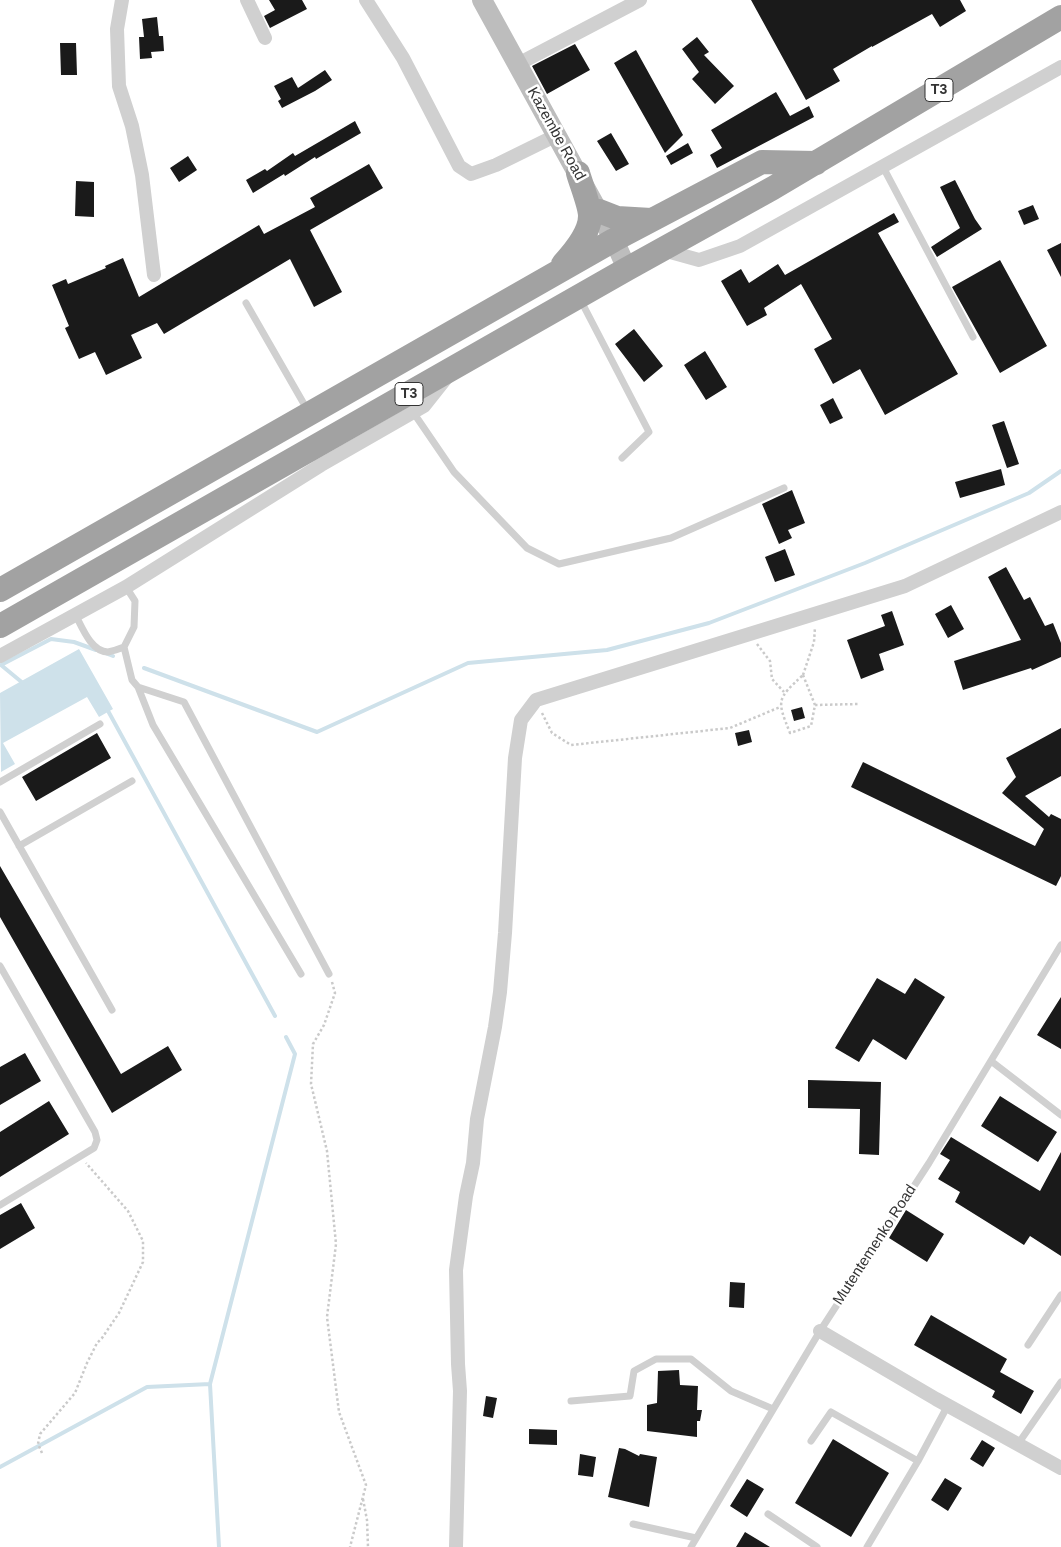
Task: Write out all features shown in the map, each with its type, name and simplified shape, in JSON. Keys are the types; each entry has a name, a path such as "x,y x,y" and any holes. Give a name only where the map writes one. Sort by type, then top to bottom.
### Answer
{"highway":[{"name":"T3","path":"0,626 627,269 818,163 1061,17"},
{"name":"T3","path":"0,590 614,240 762,162 818,163"},
{"path":"556,273 578,247 590,216 578,173"},
{"path":"599,211 617,218 651,220"}],"main road":[{"name":"Kazembe Road","path":"482,0 599,211 627,269"}],"street":[{"path":"122,0 117,29 119,86 132,126 142,175 154,275"},
{"path":"246,0 265,38"},
{"path":"366,0 403,58 459,166 471,174 496,165 557,135"},
{"path":"518,64 640,0"},
{"path":"663,250 700,260 740,246 1061,67"},
{"path":"0,656 126,586 321,465 424,406 455,367"},
{"path":"456,1547 460,1391 456,1270 466,1196 473,1163 477,1119 500,992 514,758 520,720 536,700 905,586 1061,512"},
{"path":"820,1331 1061,1468"}],"lane":[{"path":"883,167 973,337"},
{"path":"579,297 649,432 622,458"},
{"path":"246,303 309,413"},
{"path":"413,412 454,472 527,548 559,564 671,538 784,488"},
{"path":"126,586 135,601 134,627 124,647 132,680 138,687 152,725 301,974"},
{"path":"75,614 95,648 108,652 124,647"},
{"path":"138,687 184,702 329,974"},
{"path":"0,782 100,724"},
{"path":"19,846 132,781"},
{"path":"0,812 112,1010"},
{"name":"Mutentemenko Road","path":"691,1547 820,1331 929,1163 1061,945"},
{"path":"0,966 95,1132 97,1140 94,1148 81,1157 0,1205"},
{"path":"991,1061 1061,1115"},
{"path":"1028,1344 1061,1295"},
{"path":"571,1400 630,1396 634,1371 656,1359 691,1359 731,1391 773,1409"},
{"path":"1018,1444 1061,1382"},
{"path":"867,1547 918,1461 948,1405"},
{"path":"810,1441 831,1412 918,1461"},
{"path":"768,1514 818,1547"},
{"path":"632,1524 696,1538"}],"path":[{"path":"802,675 815,705 811,726 790,733 780,707 784,692 802,675 814,642 816,613"},
{"path":"750,635 770,661 772,679 784,692"},
{"path":"536,700 552,733 572,745 730,728 780,707"},
{"path":"815,705 858,704"},
{"path":"329,974 336,993 324,1026 313,1044 311,1084 326,1151 336,1244 327,1317 339,1412 366,1485 350,1547"},
{"path":"42,1453 38,1444 40,1434 75,1393 97,1343 118,1313 143,1262 143,1241 128,1211 81,1157"},
{"path":"363,1497 367,1520 368,1547"}],"shaded area":[{"path":"79,649 113,709 99,717 87,697 3,743 15,764 1,772 0,693"}],"building":[{"path":"269,0 302,0 307,9 270,28 264,16 275,10"},
{"path":"751,0 960,0 966,11 940,27 932,14 872,46 833,69 840,81 806,100"},
{"path":"157,17 159,36 163,36 164,51 151,52 152,58 140,59 139,37 144,37 142,19"},
{"path":"697,37 709,52 704,55 734,86 715,104 692,79 699,72 682,49"},
{"path":"60,43 76,43 77,75 61,75"},
{"path":"575,44 590,70 547,94 532,66"},
{"path":"636,50 683,135 665,153 614,63"},
{"path":"325,70 332,80 282,108 278,101 281,99 274,86 292,77 298,88"},
{"path":"776,92 790,116 809,106 814,117 717,168 710,155 722,148 711,130"},
{"path":"355,121 361,133 316,159 315,157 285,176 284,174 253,193 246,180 265,169 267,171 293,153 295,156"},
{"path":"611,133 629,164 616,171 597,141"},
{"path":"688,143 693,153 671,165 666,156"},
{"path":"188,156 197,170 179,182 170,168"},
{"path":"369,164 383,188 310,230 342,292 314,307 290,259 164,334 157,323 131,335 142,358 106,375 95,352 79,359 65,328 69,326 52,285 66,279 68,284 106,268 105,266 123,258 139,297 259,225 264,234 315,207 310,198"},
{"path":"955,180 982,229 937,257 931,247 960,228 940,187"},
{"path":"76,181 94,182 94,217 75,216"},
{"path":"1033,205 1039,219 1024,225 1018,211"},
{"path":"894,213 899,222 878,233 958,374 885,415 860,369 833,384 814,349 832,339 801,284 764,308 767,315 747,326 721,281 741,269 749,283 778,264 785,275"},
{"path":"1061,243 1061,277 1047,250"},
{"path":"1000,260 1047,346 1000,373 952,287"},
{"path":"634,329 663,366 644,382 615,344"},
{"path":"705,351 727,387 706,400 684,365"},
{"path":"833,398 843,418 830,424 820,405"},
{"path":"1004,421 1019,464 1007,468 992,425"},
{"path":"1001,469 1005,485 960,498 955,482"},
{"path":"792,490 805,523 788,530 792,538 779,544 762,504"},
{"path":"785,549 795,575 775,582 765,557"},
{"path":"1006,567 1024,600 1030,597 1045,626 1053,623 1061,643 1061,657 1032,670 1031,668 963,690 954,661 1021,640 988,577"},
{"path":"951,605 964,629 948,638 935,614"},
{"path":"892,611 904,645 879,654 884,670 861,679 847,640 885,626 881,615"},
{"path":"802,707 805,718 794,721 791,710"},
{"path":"1061,728 1061,776 1025,796 1049,817 1051,814 1061,819 1061,876 1056,886 851,787 863,762 1035,846 1044,829 1002,793 1016,777 1006,758"},
{"path":"749,730 752,742 738,746 735,733"},
{"path":"97,733 111,758 36,801 22,777"},
{"path":"0,866 121,1074 168,1046 182,1070 112,1113 0,917"},
{"path":"877,978 905,994 915,978 945,997 906,1060 873,1039 859,1062 835,1048"},
{"path":"1061,997 1061,1049 1037,1035"},
{"path":"25,1053 41,1081 0,1105 0,1067"},
{"path":"808,1080 881,1082 879,1155 859,1154 860,1109 808,1108"},
{"path":"1000,1096 1057,1132 1038,1162 981,1126"},
{"path":"49,1101 69,1134 0,1177 0,1132"},
{"path":"951,1137 1040,1191 1061,1152 1061,1256 1030,1236 1024,1245 955,1202 960,1192 938,1179 950,1160 940,1154"},
{"path":"21,1203 35,1228 0,1249 0,1215"},
{"path":"906,1210 944,1234 927,1262 889,1238"},
{"path":"730,1282 745,1283 744,1308 729,1307"},
{"path":"931,1315 1007,1359 1000,1372 1034,1391 1021,1414 992,1397 995,1391 914,1345"},
{"path":"679,1370 680,1385 698,1386 697,1410 702,1410 700,1421 697,1421 697,1437 647,1431 647,1405 657,1403 658,1371"},
{"path":"486,1396 497,1398 493,1418 483,1416"},
{"path":"529,1429 557,1430 557,1445 529,1444"},
{"path":"833,1439 889,1473 851,1537 795,1503"},
{"path":"982,1440 995,1448 983,1467 970,1459"},
{"path":"619,1448 639,1456 640,1454 657,1457 649,1507 608,1497"},
{"path":"580,1454 596,1457 593,1477 578,1475"},
{"path":"945,1478 962,1488 948,1511 931,1500"},
{"path":"747,1479 764,1489 747,1517 730,1506"},
{"path":"745,1532 770,1547 736,1547"}],"waterway":[{"path":"144,668 317,732 468,663 607,650 709,623 865,563 1029,493 1061,471"},
{"path":"24,684 1,665 51,639 74,642 96,650"},
{"path":"105,653 113,656"},
{"path":"107,709 275,1016"},
{"path":"219,1547 210,1384 295,1054 286,1037"},
{"path":"0,1467 147,1387 210,1384"}]}
